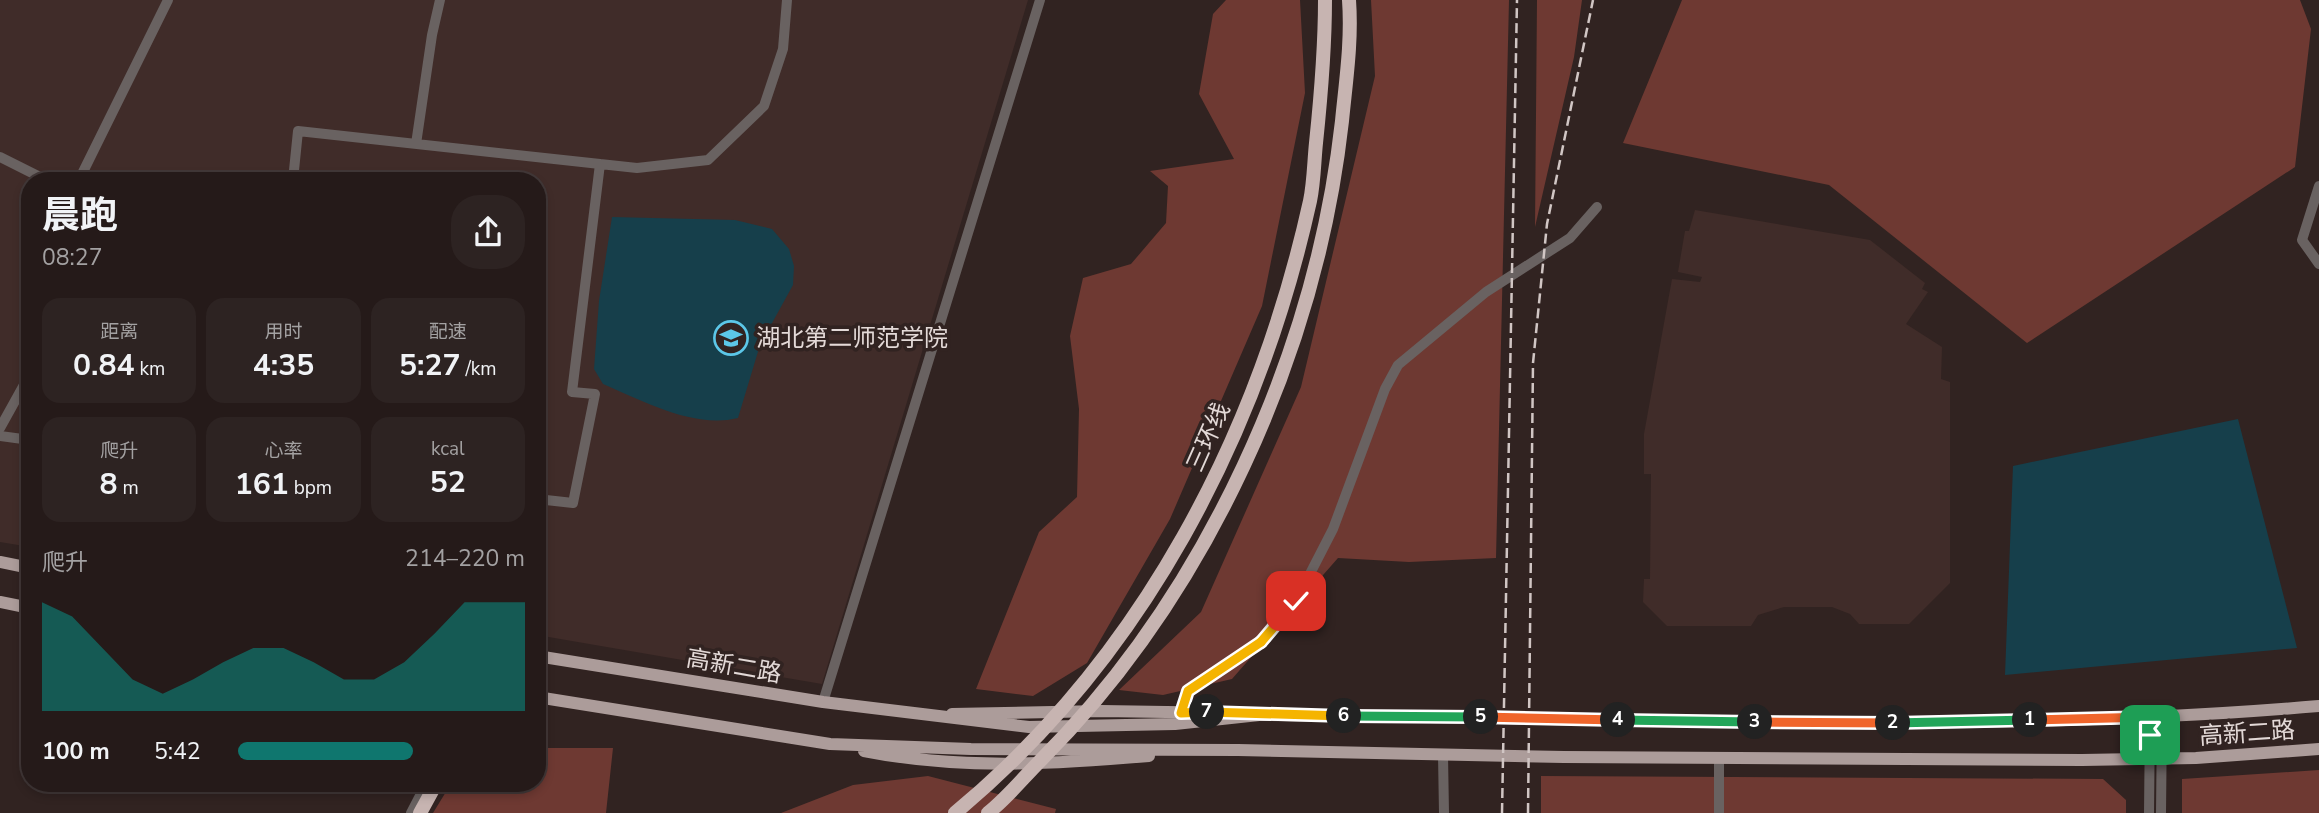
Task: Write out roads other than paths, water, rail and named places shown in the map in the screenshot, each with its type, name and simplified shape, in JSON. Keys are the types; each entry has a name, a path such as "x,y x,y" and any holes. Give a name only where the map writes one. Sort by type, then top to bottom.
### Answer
{"highway":[{"path":"1319,0 1325,44"},
{"name":"三环线","path":"955,813 977,794 1084,684 1131,624 1182,541 1230,450 1274,335 1311,199 1325,44 1325,0"},
{"name":"三环线","path":"990,811 1097,700 1148,634 1202,548 1263,422 1307,296 1335,182 1351,35 1349,0"},
{"path":"420,813 432,792"}],"main road":[{"path":"0,562 21,566"},
{"path":"0,602 21,606"},
{"name":"高新二路","path":"546,657 823,702 1028,727 1090,728 1175,724 1259,715"},
{"name":"高新二路","path":"546,698 830,744 1443,755 2155,759 2319,749"},
{"name":"高新二路","path":"924,715 1102,710 1259,715 1941,723 2156,717 2319,706"}],"street":[{"path":"83,172 168,0"},
{"path":"416,144 432,35 440,0"},
{"path":"294,172 298,131 637,168 708,160 764,106 783,48 787,0"},
{"path":"823,702 1040,0"},
{"path":"0,157 30,172"},
{"path":"546,500 573,503 595,394 572,392 600,164"},
{"path":"2319,186 2302,240 2319,264"},
{"path":"1181,713 1188,691 1266,638 1296,601 1333,529 1385,389 1398,365 1486,292 1570,238 1597,207"},
{"path":"0,428 21,390"},
{"path":"0,436 21,439"},
{"path":"2149,813 2156,717"},
{"path":"1443,755 1444,813"},
{"path":"1719,757 1719,813"},
{"path":"2155,759 2161,813"},
{"path":"411,813 422,792"}],"water":[{"path":"612,217 735,220 772,229 789,249 794,266 793,285 760,345 738,418 704,420 686,417 603,384 594,369 599,301"},
{"path":"2238,419 2297,648 2005,675 2013,466"}],"railway":[{"path":"1502,813 1517,0"},
{"path":"1528,813 1533,363 1547,224 1593,0"}],"place":[{"name":"湖北第二师范学院","path":"731,338"}]}
